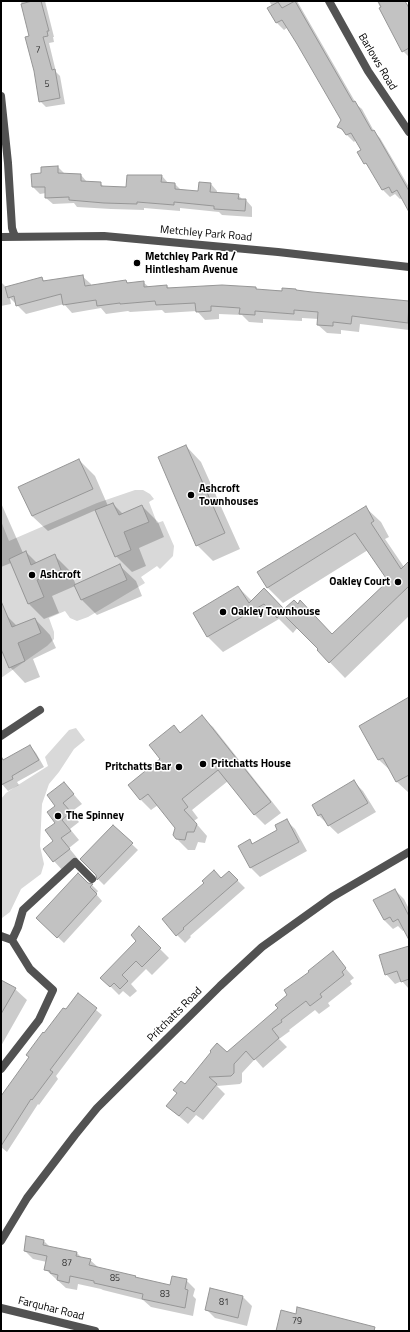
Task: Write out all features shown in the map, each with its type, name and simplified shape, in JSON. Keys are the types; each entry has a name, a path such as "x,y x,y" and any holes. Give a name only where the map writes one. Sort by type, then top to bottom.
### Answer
{"street":[{"name":"Barlows Road","path":"329,1 368,71 409,132"},
{"path":"1,96 8,163 12,228 15,237"},
{"name":"Metchley Park Road","path":"1,237 104,236 270,251 409,267"},
{"path":"1,736 40,710"},
{"name":"Pritchatts Road","path":"1,1241 27,1198 97,1108 220,986 262,947 332,897 409,852"},
{"path":"12,940 23,910 75,862 92,879"},
{"path":"1,936 12,940 30,969 53,990 39,1020 1,1069"},
{"name":"Farquhar Road","path":"1,1308 95,1331"}],"shaded area":[{"path":"135,490 143,490 150,494 154,499 149,502 157,523 163,521 174,546 173,556 160,569 157,566 141,577 145,583 88,617 77,621 70,618 65,611 49,618 54,632 54,639 47,646 1,678 1,521 9,541 97,503"},
{"path":"76,728 85,740 74,749 49,784 42,804 40,846 44,864 41,874 21,889 10,912 2,918 1,799 6,793 48,766 45,757 69,730"}],"building":[{"path":"32,1 41,1 49,31 47,31 48,36 43,37 52,70 55,69 60,98 39,102 34,71 25,37 29,36 21,4"},
{"path":"295,1 353,102 355,101 372,131 374,130 409,191 409,212 397,190 392,193 389,187 382,190 366,163 364,164 357,152 361,150 351,133 346,135 342,129 337,127 341,120 297,44 282,20 276,23 267,8 278,2 282,8"},
{"path":"378,1 405,1 409,8 409,48 402,52 379,8 381,7"},
{"path":"58,166 58,173 81,174 81,181 101,182 101,186 126,187 127,175 162,175 161,182 175,183 175,189 198,191 199,182 211,183 210,192 239,194 238,199 246,199 245,211 214,209 214,206 174,202 174,205 137,202 137,204 104,203 69,200 69,197 45,198 45,187 32,187 31,174 41,173 41,167"},
{"path":"83,275 85,286 126,280 127,283 144,281 144,287 167,285 167,288 222,285 256,287 256,289 282,291 282,288 409,301 408,323 352,316 351,324 333,322 333,326 317,325 318,312 294,310 294,314 255,311 255,315 239,314 240,308 211,306 211,311 196,312 195,303 156,305 155,301 97,306 96,300 63,305 61,294 16,306 14,296 8,298 5,287 42,277 43,281"},
{"name":"Ashcroft Townhouses","path":"186,445 225,533 196,546 158,457"},
{"path":"79,459 93,489 32,516 18,487"},
{"path":"113,503 119,515 142,505 149,522 124,532 131,550 115,557 95,510"},
{"name":"Oakley Court","path":"366,506 374,521 371,523 401,569 409,561 409,586 329,663 317,650 318,649 282,613 277,618 264,604 207,637 193,613 238,586 249,603 264,588 284,609 294,600 298,604 300,600 332,634 388,581 355,533 267,588 257,572"},
{"name":"Ashcroft","path":"26,551 31,565 55,554 61,570 37,580 44,597 28,604 9,559"},
{"path":"120,564 127,580 81,600 74,585"},
{"path":"1,601 12,627 35,618 41,633 18,643 25,661 9,668 1,649"},
{"path":"409,697 409,775 396,782 383,758 378,760 359,726"},
{"name":"Pritchatts House","path":"202,715 271,802 254,815 218,770 182,799 188,807 184,810 197,824 194,832 187,832 185,840 176,839 173,835 175,828 148,794 140,800 128,785 160,759 149,745 174,725 180,733"},
{"path":"30,745 39,760 12,776 13,779 1,785 1,756 3,760"},
{"path":"354,780 368,803 328,826 321,814 318,816 312,805"},
{"name":"The Spinney","path":"64,782 74,794 63,803 71,812 62,820 71,831 61,838 70,849 53,862 43,849 53,841 45,830 55,823 47,812 55,806 47,795"},
{"path":"287,819 299,842 250,868 238,846 250,839 252,844 277,830 275,825"},
{"path":"113,825 133,843 97,880 96,875 80,859"},
{"path":"214,870 221,878 229,871 238,880 183,928 184,929 176,936 162,919 204,883 202,881"},
{"path":"78,873 88,883 93,884 90,887 97,894 57,938 36,918"},
{"path":"395,889 409,916 409,940 398,919 393,922 390,917 384,920 373,900"},
{"path":"139,926 161,948 142,967 136,961 122,975 128,981 120,989 114,983 110,987 100,978 136,941 131,935"},
{"path":"409,946 409,979 401,982 397,971 385,975 379,955"},
{"path":"333,951 346,968 342,972 344,975 320,994 322,997 310,1006 306,1001 281,1020 282,1022 272,1029 279,1038 254,1060 246,1051 234,1064 234,1073 231,1076 209,1077 217,1084 194,1112 187,1107 179,1116 166,1106 177,1093 173,1090 181,1081 185,1084 217,1043 227,1052 278,1008 275,1005 287,995 284,990 309,972 308,971"},
{"path":"1,980 16,988 1,1014"},
{"path":"78,993 97,1008 50,1070 53,1072 32,1100 31,1099 1,1146 1,1096 29,1057 26,1055 43,1032 44,1033 63,1008 66,1009"},
{"path":"26,1236 44,1240 43,1245 77,1252 76,1256 91,1259 89,1265 170,1285 172,1276 187,1279 185,1289 188,1290 185,1308 142,1299 143,1294 94,1283 94,1281 70,1276 69,1283 57,1280 58,1275 44,1270 47,1256 24,1251"},
{"path":"210,1288 243,1296 238,1318 205,1310"},
{"path":"297,1307 375,1327 374,1331 276,1331 281,1310 296,1314"}],"place":[{"name":"Metchley Park Rd / Hintlesham Avenue","path":"137,263"},
{"name":"Ashcroft Townhouses","path":"191,495"},
{"name":"Ashcroft","path":"32,575"},
{"name":"Oakley Court","path":"398,582"},
{"name":"Oakley Townhouse","path":"223,612"},
{"name":"Pritchatts House","path":"203,764"},
{"name":"Pritchatts Bar","path":"179,767"},
{"name":"The Spinney","path":"58,816"}]}
